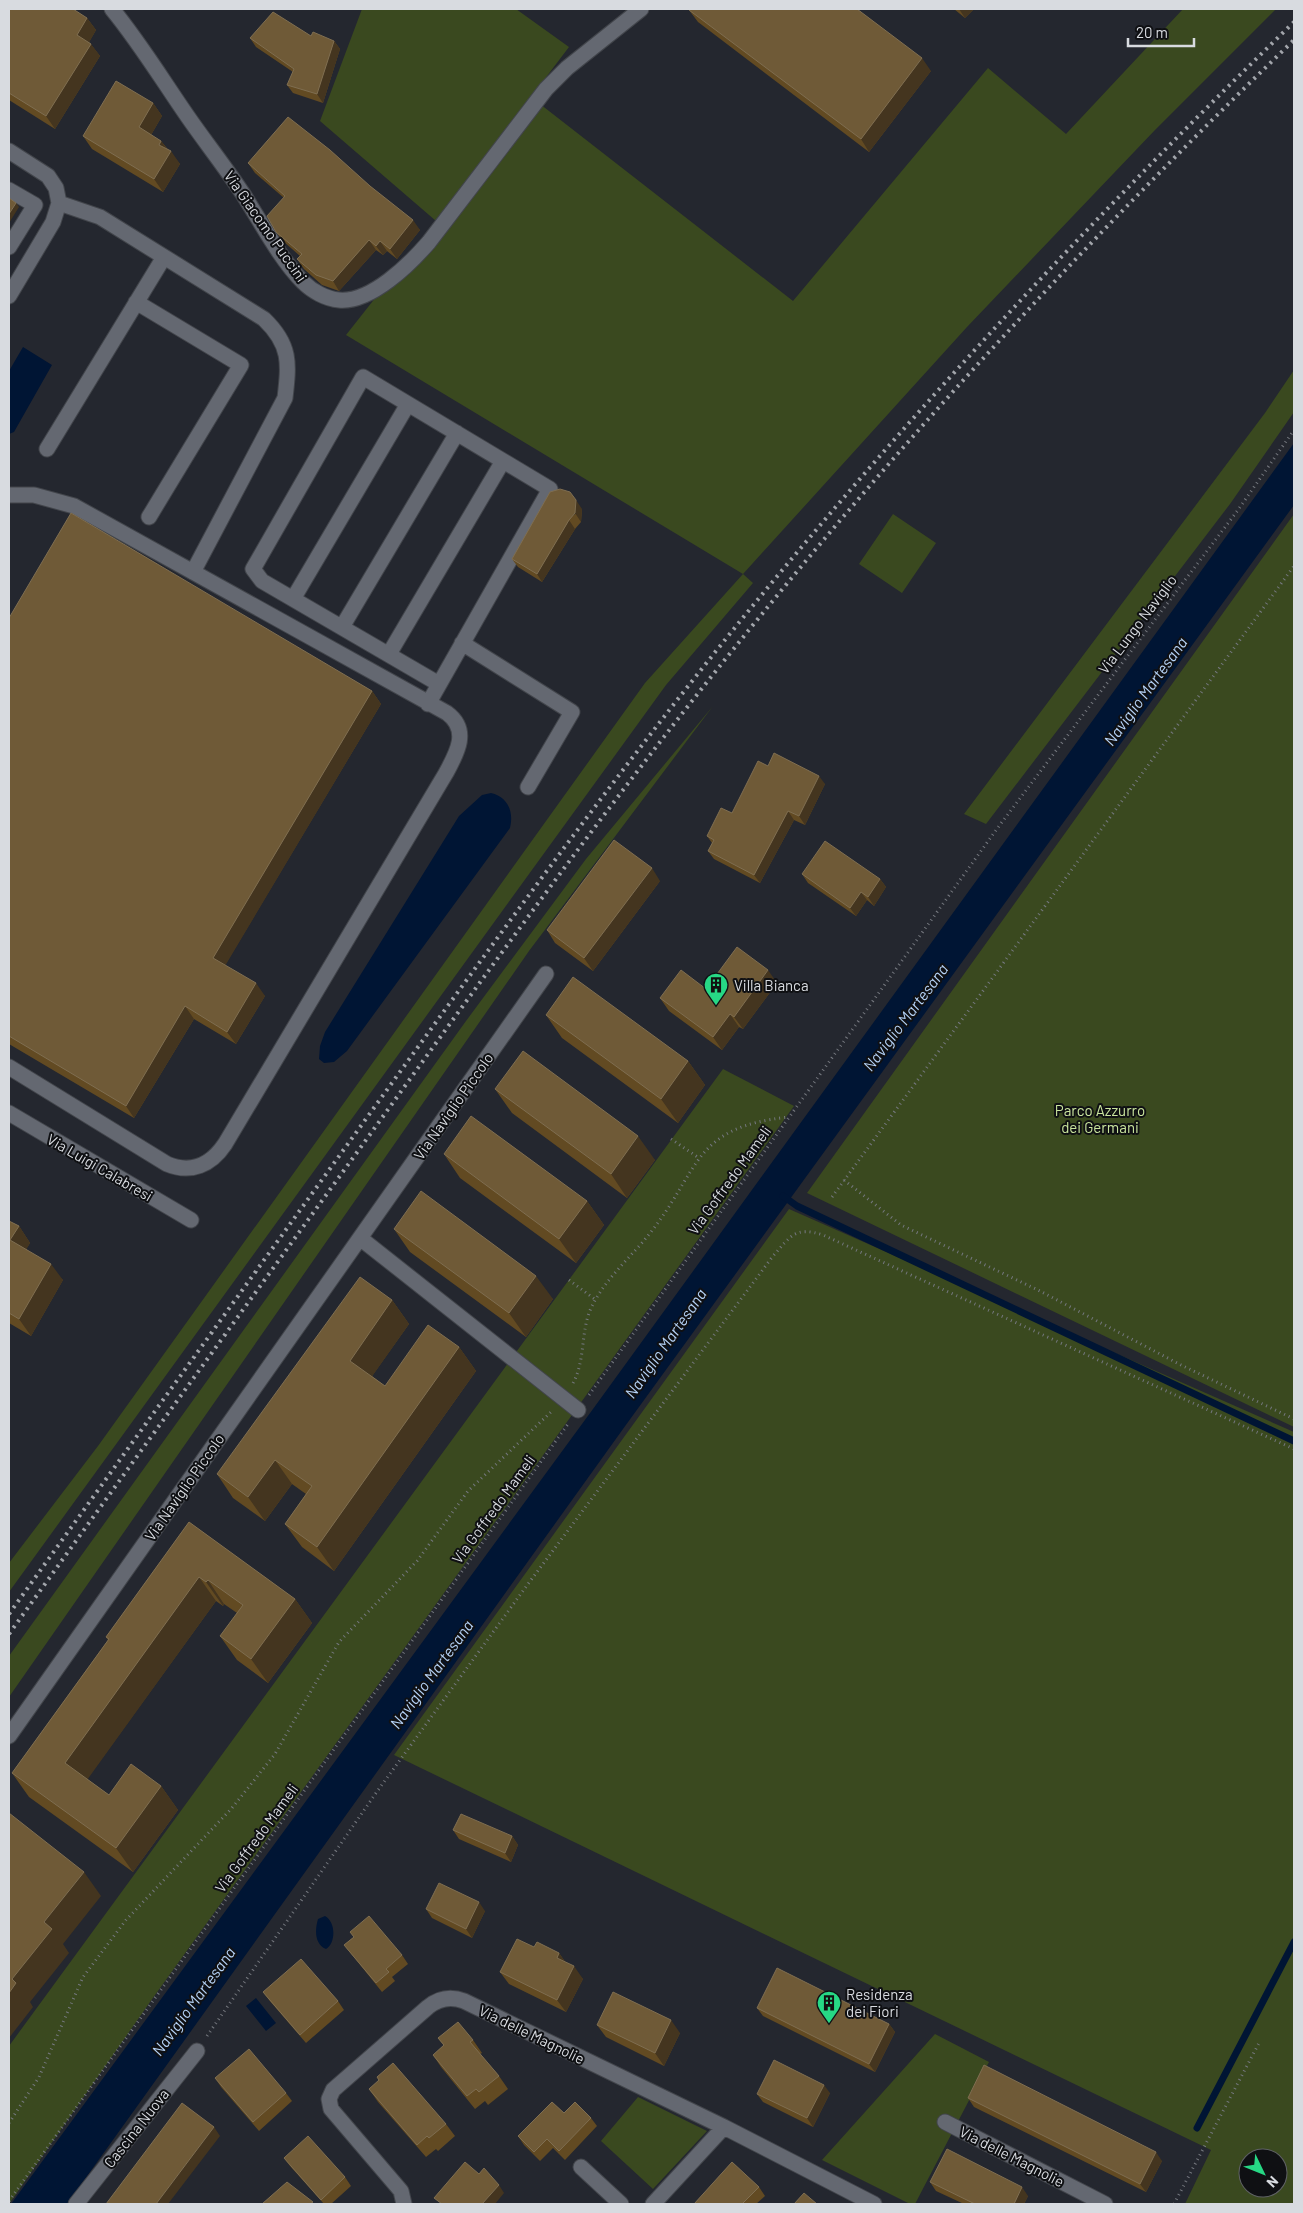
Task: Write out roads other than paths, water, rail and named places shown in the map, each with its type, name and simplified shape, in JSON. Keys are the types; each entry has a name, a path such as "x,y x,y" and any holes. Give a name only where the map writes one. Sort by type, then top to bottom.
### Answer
{"street":[{"name":"Via Giacomo Puccini","path":"112,9 130,30 298,277 315,292 340,300 357,298 372,291 411,262 429,242 546,89 562,72 640,9"},
{"path":"9,151 48,176 56,188 59,203 53,222 9,296"},
{"path":"9,190 35,205 9,248"},
{"path":"59,203 100,217 264,320 277,332 286,348 288,368 285,398 193,572"},
{"path":"47,449 164,257"},
{"path":"136,302 241,365 149,517"},
{"path":"428,704 550,489 363,377 253,569 262,581 439,684"},
{"path":"293,599 408,404"},
{"path":"342,628 457,433"},
{"path":"389,654 504,461"},
{"path":"9,494 34,495 74,506 447,713 457,722 460,736 458,752 216,1156 202,1166 183,1169 175,1167 9,1067"},
{"path":"462,643 572,712 528,787"},
{"name":"Via Naviglio Piccolo","path":"9,1736 546,974"},
{"name":"Via Luigi Calabresi","path":"9,1113 191,1220"},
{"path":"360,1238 578,1410"},
{"name":"Via delle Magnolie","path":"404,2204 401,2191 331,2109 329,2099 333,2090 421,2013 432,2004 446,1998 464,2001 724,2127 874,2204"},
{"name":"Cascina Nuova","path":"76,2204 196,2051"},
{"name":"Via delle Magnolie","path":"945,2122 1105,2204"},
{"path":"653,2204 724,2127"},
{"path":"581,2167 621,2204"}],"water":[{"path":"23,347 52,365 14,432 9,434 9,371"},
{"name":"Naviglio Martesana","path":"1294,443 1294,505 623,1429 67,2204 11,2204 593,1409"},
{"path":"491,793 506,802 511,816 510,828 347,1051 334,1062 324,1063 319,1059 320,1046 325,1032 459,816 482,795"},
{"path":"325,1916 333,1927 332,1942 326,1949 319,1944 316,1932 318,1919"},
{"path":"256,1998 276,2023 266,2031 246,2006"}],"waterway":[{"path":"783,1196 797,1206 1294,1441"},
{"path":"1197,2128 1294,1942"}],"railway":[{"path":"9,1614 515,914 609,788 755,603 883,452 1016,305 1153,162 1294,22"},
{"path":"9,1634 514,936 711,677 825,539 953,391 1019,319 1155,178 1294,40"}],"place":[{"name":"Villa Bianca","path":"716,1006"},
{"name":"Residenza dei Fiori","path":"829,2024"}],"park label":[{"name":"Parco Azzurro dei Germani","path":"1100,1118"}]}
